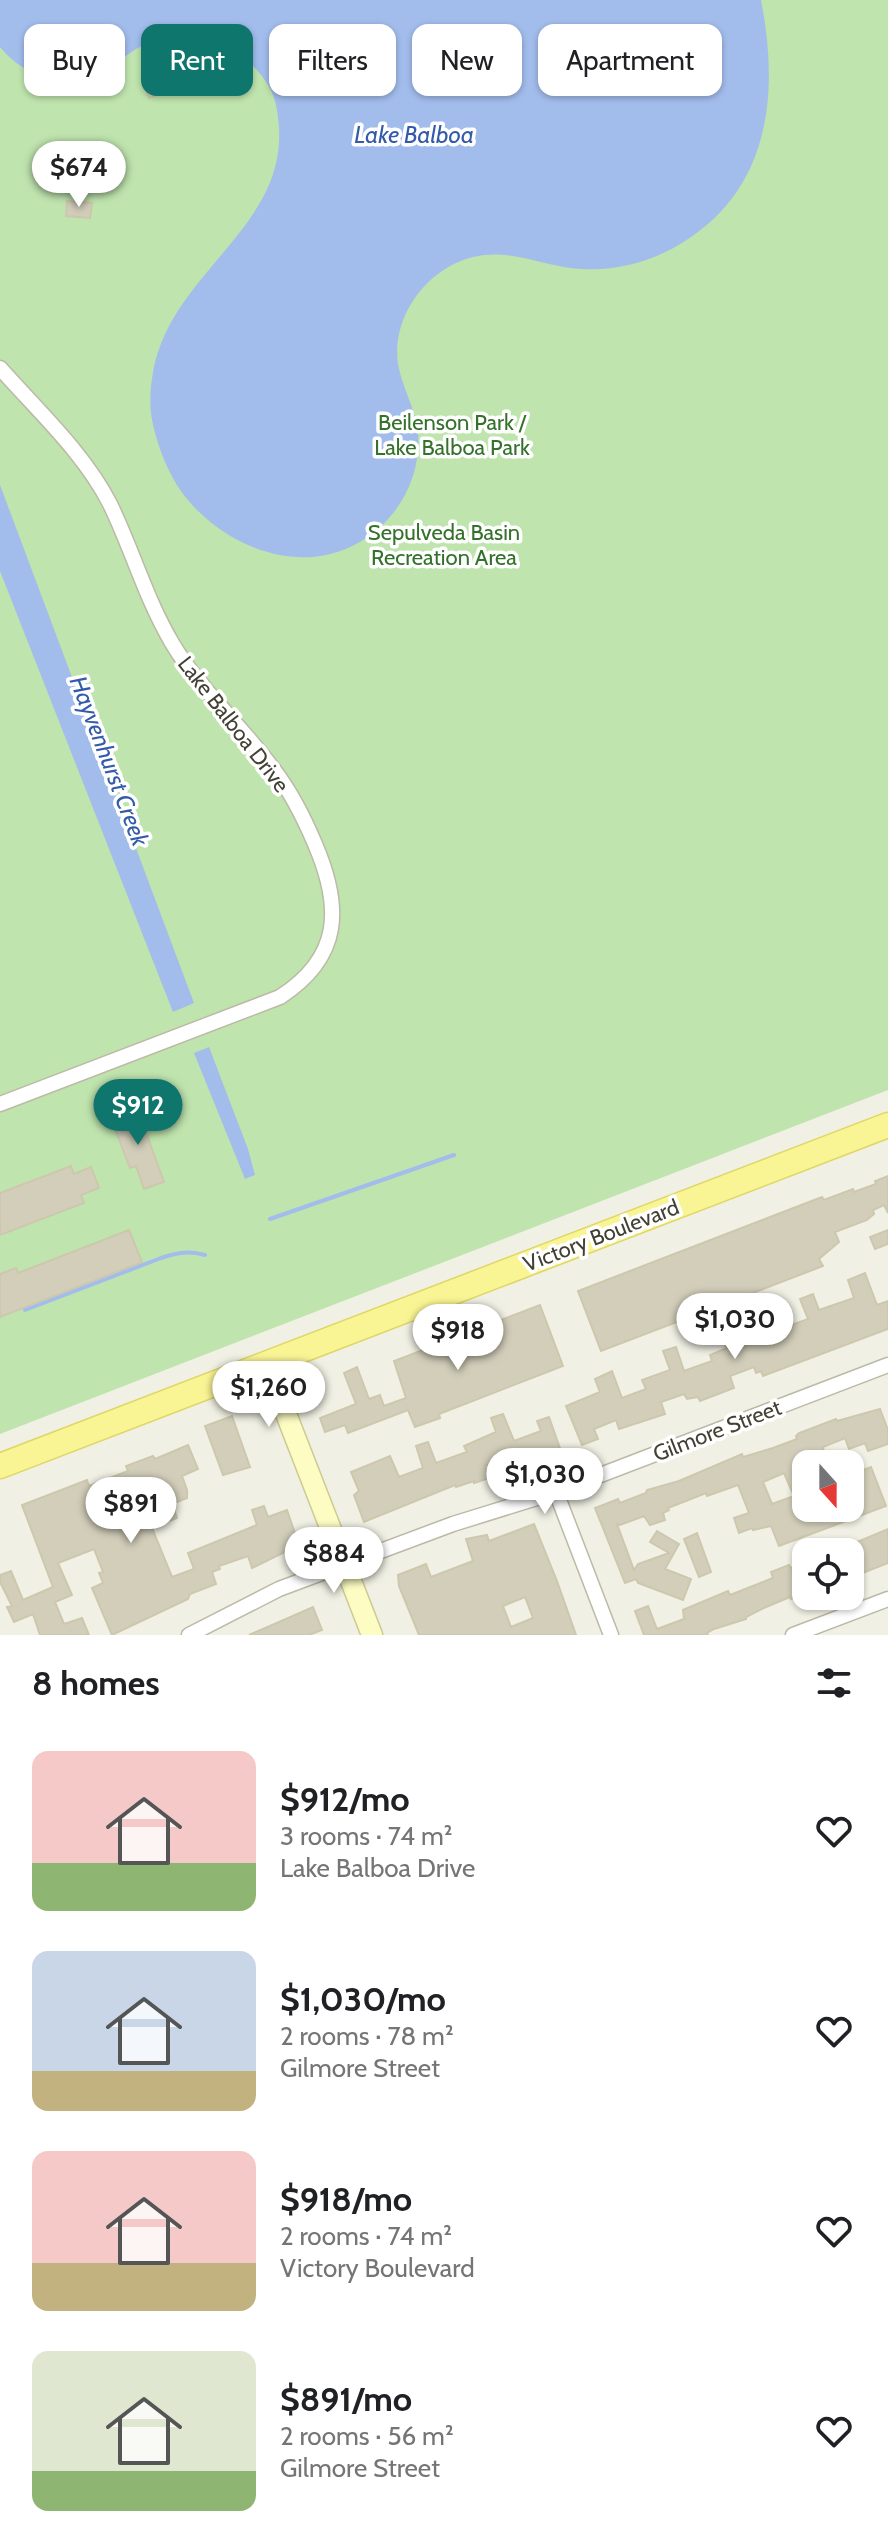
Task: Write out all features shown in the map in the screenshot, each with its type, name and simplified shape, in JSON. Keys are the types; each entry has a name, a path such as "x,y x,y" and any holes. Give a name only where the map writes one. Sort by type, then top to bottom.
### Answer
{"main road":[{"name":"Victory Boulevard","path":"0,1466 888,1125"},
{"path":"267,1365 372,1635"}],"street":[{"name":"Lake Balboa Drive","path":"0,368 95,479 170,640 186,666 274,770 291,796 325,868 333,906 327,942 316,966 301,983 280,997 0,1104"},
{"name":"Gilmore Street","path":"189,1635 279,1589 453,1524 556,1492 888,1365"},
{"path":"556,1492 611,1635"},
{"path":"793,1635 888,1599"}],"green space":[{"name":"Sepulveda Basin Recreation Area","path":"0,0 888,0 888,1090 0,1434"}],"water":[{"name":"Lake Balboa","path":"0,0 761,0 769,68 768,102 752,165 736,193 714,219 673,248 636,263 596,269 570,268 509,255 484,255 465,259 433,278 409,308 401,326 398,345 400,373 418,433 412,478 403,499 374,532 355,544 335,553 296,557 265,551 236,539 190,503 171,475 153,426 150,400 152,379 161,343 178,311 245,226 264,196 276,164 279,128 273,96 396,96 396,24 269,24 269,87 253,66 253,24 141,24 141,46 125,56 125,24 24,24 24,68 0,47"},
{"path":"0,485 194,1003 173,1012 0,571"},
{"path":"209,1047 248,1149 255,1175 245,1179 194,1053"}],"building":[{"path":"67,201 92,203 90,218 66,216"},
{"path":"137,1108 164,1182 144,1189 136,1166 130,1168 111,1118"},
{"path":"71,1166 74,1174 91,1167 99,1188 81,1195 84,1203 0,1235 0,1193"},
{"path":"888,1176 888,1213 884,1205 873,1210 874,1214 867,1220 835,1232 839,1242 819,1259 823,1266 601,1351 578,1291 822,1197 824,1200 876,1184 875,1181"},
{"path":"129,1230 142,1262 0,1317 0,1274 16,1268 18,1273"},
{"path":"888,1230 888,1244 875,1249 870,1237"},
{"path":"865,1273 877,1305 888,1301 888,1329 763,1376 761,1371 756,1373 754,1367 730,1376 734,1388 700,1401 698,1397 687,1399 684,1394 661,1402 665,1414 619,1429 616,1420 594,1429 598,1439 582,1445 566,1406 600,1392 595,1379 612,1371 622,1398 646,1389 642,1380 670,1370 663,1351 676,1347 684,1371 712,1361 710,1355 727,1348 720,1331 744,1321 750,1338 808,1319 800,1299 813,1294 819,1310 854,1298 848,1280"},
{"path":"540,1305 563,1366 439,1414 440,1418 415,1427 408,1410 348,1433 345,1425 325,1432 320,1418 356,1404 344,1373 357,1367 369,1399 380,1395 384,1406 406,1398 394,1361"},
{"path":"880,1409 888,1430 888,1444 868,1451 865,1443 849,1449 845,1438 823,1447 824,1450 792,1450 792,1491 784,1473 763,1482 772,1504 792,1497 792,1522 843,1522 800,1538 792,1538 792,1541 779,1546 771,1526 739,1533 734,1518 749,1513 738,1485 707,1496 706,1493 668,1508 663,1513 665,1520 650,1525 644,1516 617,1524 634,1570 638,1564 669,1553 650,1542 657,1531 679,1544 665,1569 691,1579 683,1600 638,1583 636,1579 625,1583 595,1508 618,1499 620,1503 742,1454 743,1457 773,1448 797,1439 799,1433 836,1419"},
{"path":"503,1414 514,1441 541,1431 537,1421 549,1417 562,1454 521,1467 520,1464 514,1466 510,1456 485,1466 489,1478 455,1485 364,1522 354,1495 359,1491 351,1472 390,1456 399,1477 423,1468 416,1446 428,1442 436,1463 467,1452 464,1446 496,1432 491,1418"},
{"path":"232,1416 250,1467 223,1475 205,1426"},
{"path":"188,1445 198,1469 182,1476 187,1498 172,1504 177,1518 152,1528 172,1577 194,1569 188,1553 257,1525 252,1510 264,1506 268,1517 287,1510 299,1545 252,1568 248,1556 219,1566 220,1569 212,1572 216,1584 190,1594 188,1599 112,1635 92,1588 103,1583 99,1573 103,1572 94,1549 58,1563 72,1595 55,1602 64,1624 82,1618 89,1635 40,1635 33,1614 14,1622 7,1607 12,1606 0,1582 0,1575 11,1571 23,1600 53,1587 22,1505 87,1480 89,1486 128,1471 126,1466 153,1456 155,1459"},
{"path":"871,1467 886,1506 864,1514 864,1470"},
{"path":"534,1524 576,1635 419,1635 399,1586 398,1575 426,1564 431,1577 473,1561 466,1539 487,1535 489,1541","holes":["525,1597 533,1618 511,1627 503,1606"]},
{"path":"888,1529 888,1563 864,1572 864,1539"},
{"path":"697,1533 711,1572 699,1577 684,1539"},
{"path":"789,1565 792,1569 792,1599 714,1629 708,1635 644,1635 635,1611 648,1606 657,1629 684,1619 683,1610 728,1591 730,1595 773,1578 771,1572"},
{"path":"313,1607 322,1630 309,1635 249,1635"}],"waterway":[{"path":"270,1219 454,1155"},
{"path":"25,1310 167,1256 188,1252 205,1255"}],"park label":[{"name":"Beilenson Park / Lake Balboa Park","path":"452,434"}],"water label":[{"name":"Hayvenhurst Creek","path":"109,761"}]}
